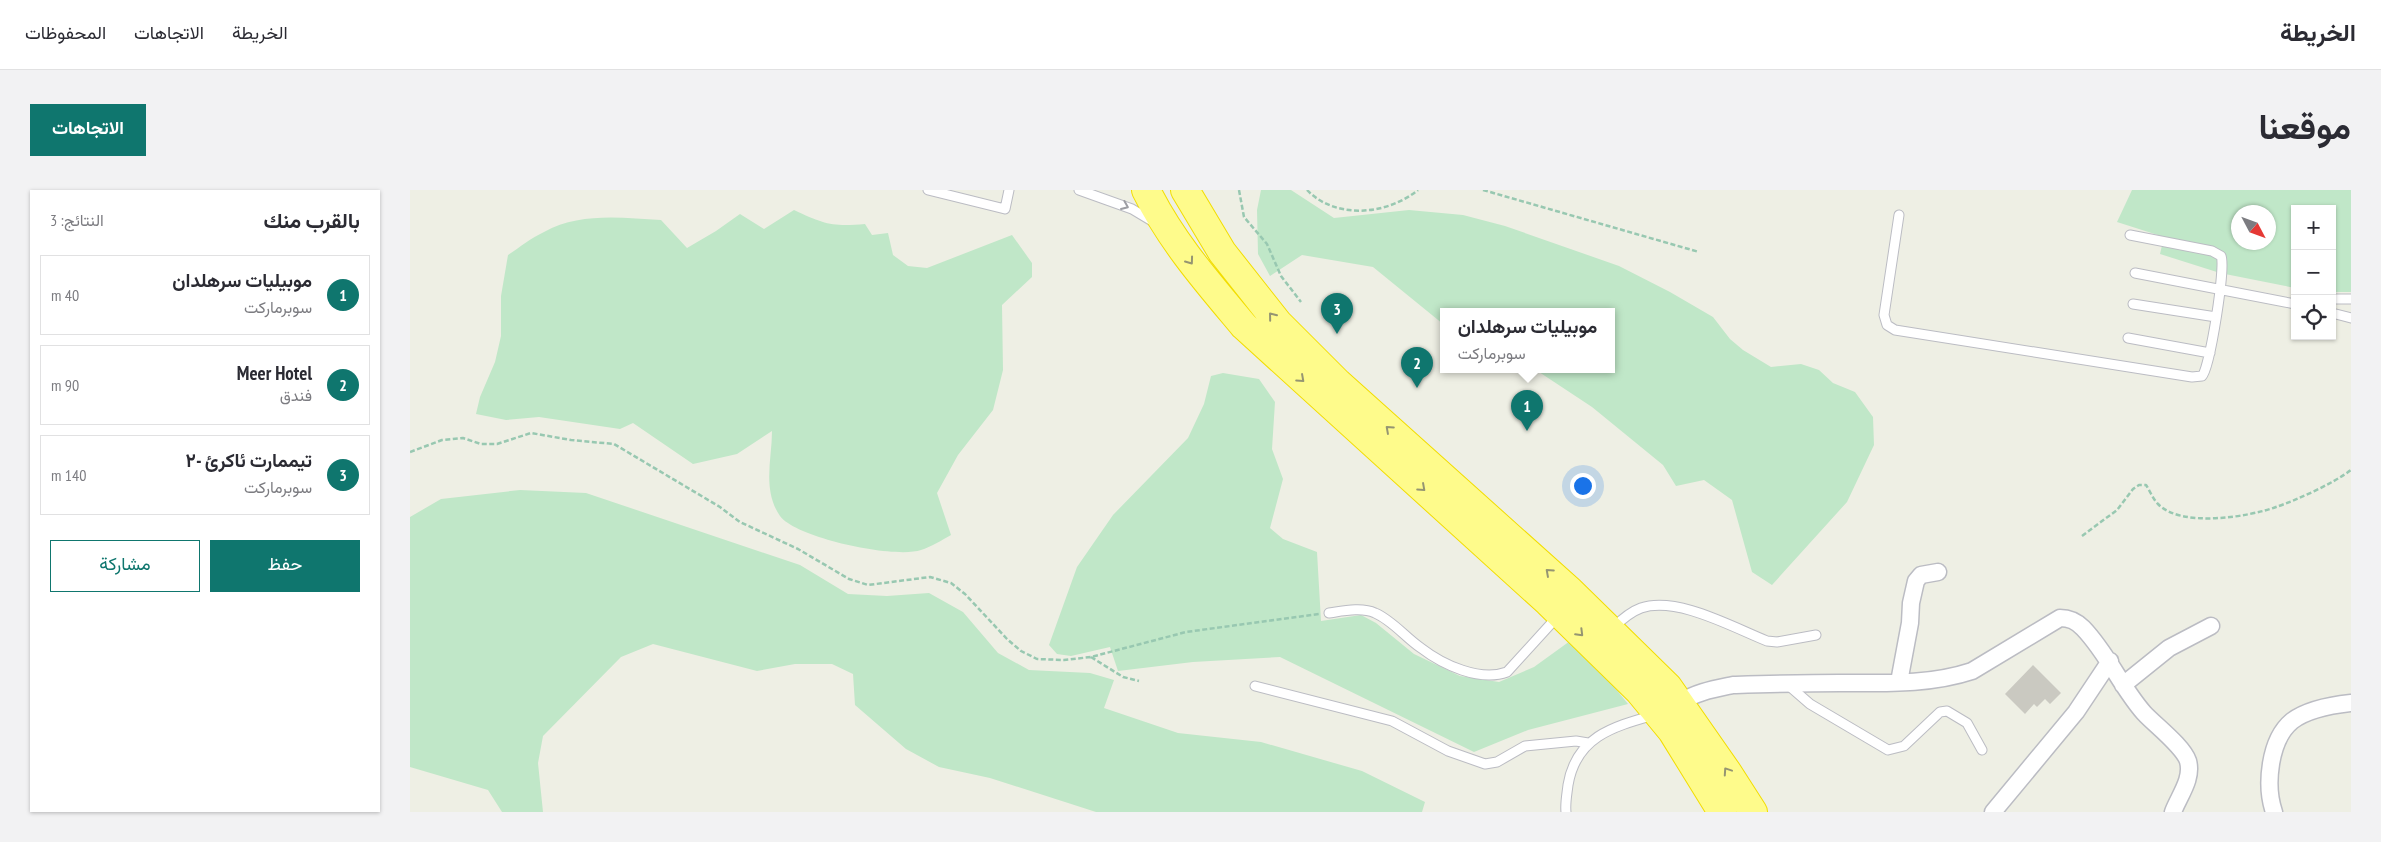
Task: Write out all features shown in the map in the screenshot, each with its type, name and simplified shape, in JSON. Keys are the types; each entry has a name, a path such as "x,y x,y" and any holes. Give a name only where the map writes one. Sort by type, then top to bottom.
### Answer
{"highway":[{"path":"1146,190 1171,235 1244,326 1560,614 1669,708 1753,812"},
{"path":"1185,190 1222,252 1278,323 1338,383 1611,630 1668,687 1669,708 1698,771 1722,812"}],"street":[{"path":"1898,682 1916,581 1921,575 1938,572"},
{"path":"1669,708 1707,690 1733,685 1939,680 1972,671 2060,618 2074,620 2110,662 2123,685 2143,711 2187,760 2187,781 2173,812"},
{"path":"2123,685 2169,648 2211,626"},
{"path":"1993,812 2076,712 2110,662"},
{"path":"2274,812 2268,797 2270,764 2280,738 2292,722 2306,714 2329,706 2351,703"}],"lane":[{"path":"928,190 1005,209 1009,190"},
{"path":"1079,190 1132,209 1171,235"},
{"path":"1899,215 1884,316 1887,325 1895,330 2192,377 2202,376 2206,372 2210,353 2224,261 2217,252 2130,235"},
{"path":"2135,273 2291,303"},
{"path":"2336,299 2351,299"},
{"path":"2133,304 2216,317"},
{"path":"2336,315 2351,318"},
{"path":"2128,338 2210,353"},
{"path":"1611,630 1627,615 1641,608 1658,605 1690,610 1767,641 1777,642 1816,634"},
{"path":"1329,613 1366,610 1376,613 1423,650 1454,666 1479,674 1507,672 1515,666 1538,636 1560,614"},
{"path":"1786,684 1798,696 1810,704 1888,750 1904,746 1940,712 1947,711 1967,723 1982,750"},
{"path":"1255,686 1392,721 1448,751 1485,764 1497,762 1525,746 1576,741 1588,743"},
{"path":"1566,812 1573,764 1588,743 1631,722 1669,708"}],"path":[{"path":"1239,190 1244,217 1267,244 1281,276 1301,302"},
{"path":"1307,190 1330,207 1352,212 1374,209 1409,198 1418,190"},
{"path":"1483,190 1699,252"},
{"path":"410,452 442,440 463,438 481,444 497,444 531,433 571,440 614,444 720,507 740,522 798,549 849,579 868,585 930,577 951,583 965,594 1021,651 1037,659 1064,660 1091,657 1186,632 1329,613"},
{"path":"2082,536 2117,510 2133,489 2139,486 2146,485 2158,504 2173,514 2197,519 2220,518 2276,508 2351,470"},
{"path":"1091,657 1123,677 1139,681"}],"green space":[{"path":"1261,190 1291,190 1334,218 1409,210 1463,215 1505,226 1619,266 1713,317 1730,339 1743,350 1771,367 1801,364 1819,370 1833,383 1855,392 1873,417 1874,445 1847,502 1772,585 1752,572 1732,500 1704,480 1676,486 1663,465 1592,407 1541,373 1615,373 1615,308 1440,308 1440,322 1373,267 1302,255 1270,276 1258,254 1257,210"},
{"path":"2132,190 2351,190 2351,292 2336,292 2336,205 2291,205 2291,287 2220,273 2160,254 2164,237 2117,222"},
{"path":"794,210 813,219 836,225 865,224 872,235 888,233 893,255 908,266 927,268 1012,235 1032,263 1032,277 1002,305 1003,370 993,410 958,455 937,493 951,535 921,550 890,552 847,545 825,539 790,524 780,516 771,496 769,474 772,431 737,454 693,464 633,423 620,429 539,417 506,420 476,414 480,397 495,362 501,336 501,296 508,255 539,234 572,221 587,219 631,218 661,220 687,248 740,214 764,229"},
{"path":"1223,373 1259,379 1275,402 1272,449 1283,479 1270,528 1283,539 1317,552 1321,621 1361,615 1376,623 1414,654 1460,676 1499,682 1534,667 1570,641 1599,668 1628,704 1528,730 1474,752 1280,657 1193,662 1118,671 1110,647 1071,656 1057,654 1049,645 1077,567 1113,515 1188,438 1204,404 1211,376"},
{"path":"520,490 586,493 800,565 848,594 887,596 929,593 963,612 998,653 1029,670 1090,673 1114,680 1104,708 1178,733 1261,742 1362,771 1425,802 1422,812 1096,812 990,778 939,767 906,749 855,705 853,674 832,664 795,664 757,671 653,644 621,657 543,736 538,763 543,812 502,812 488,790 410,767 410,517 441,499"}],"building":[{"path":"2033,665 2061,693 2050,704 2045,699 2037,707 2034,704 2025,714 2005,694"}],"place":[{"name":"تيممارت ئاكرئ -٢","path":"1337,334"},
{"name":"Meer Hotel","path":"1417,388"},
{"name":"موبيليات سرهلدان","path":"1527,431"}]}
